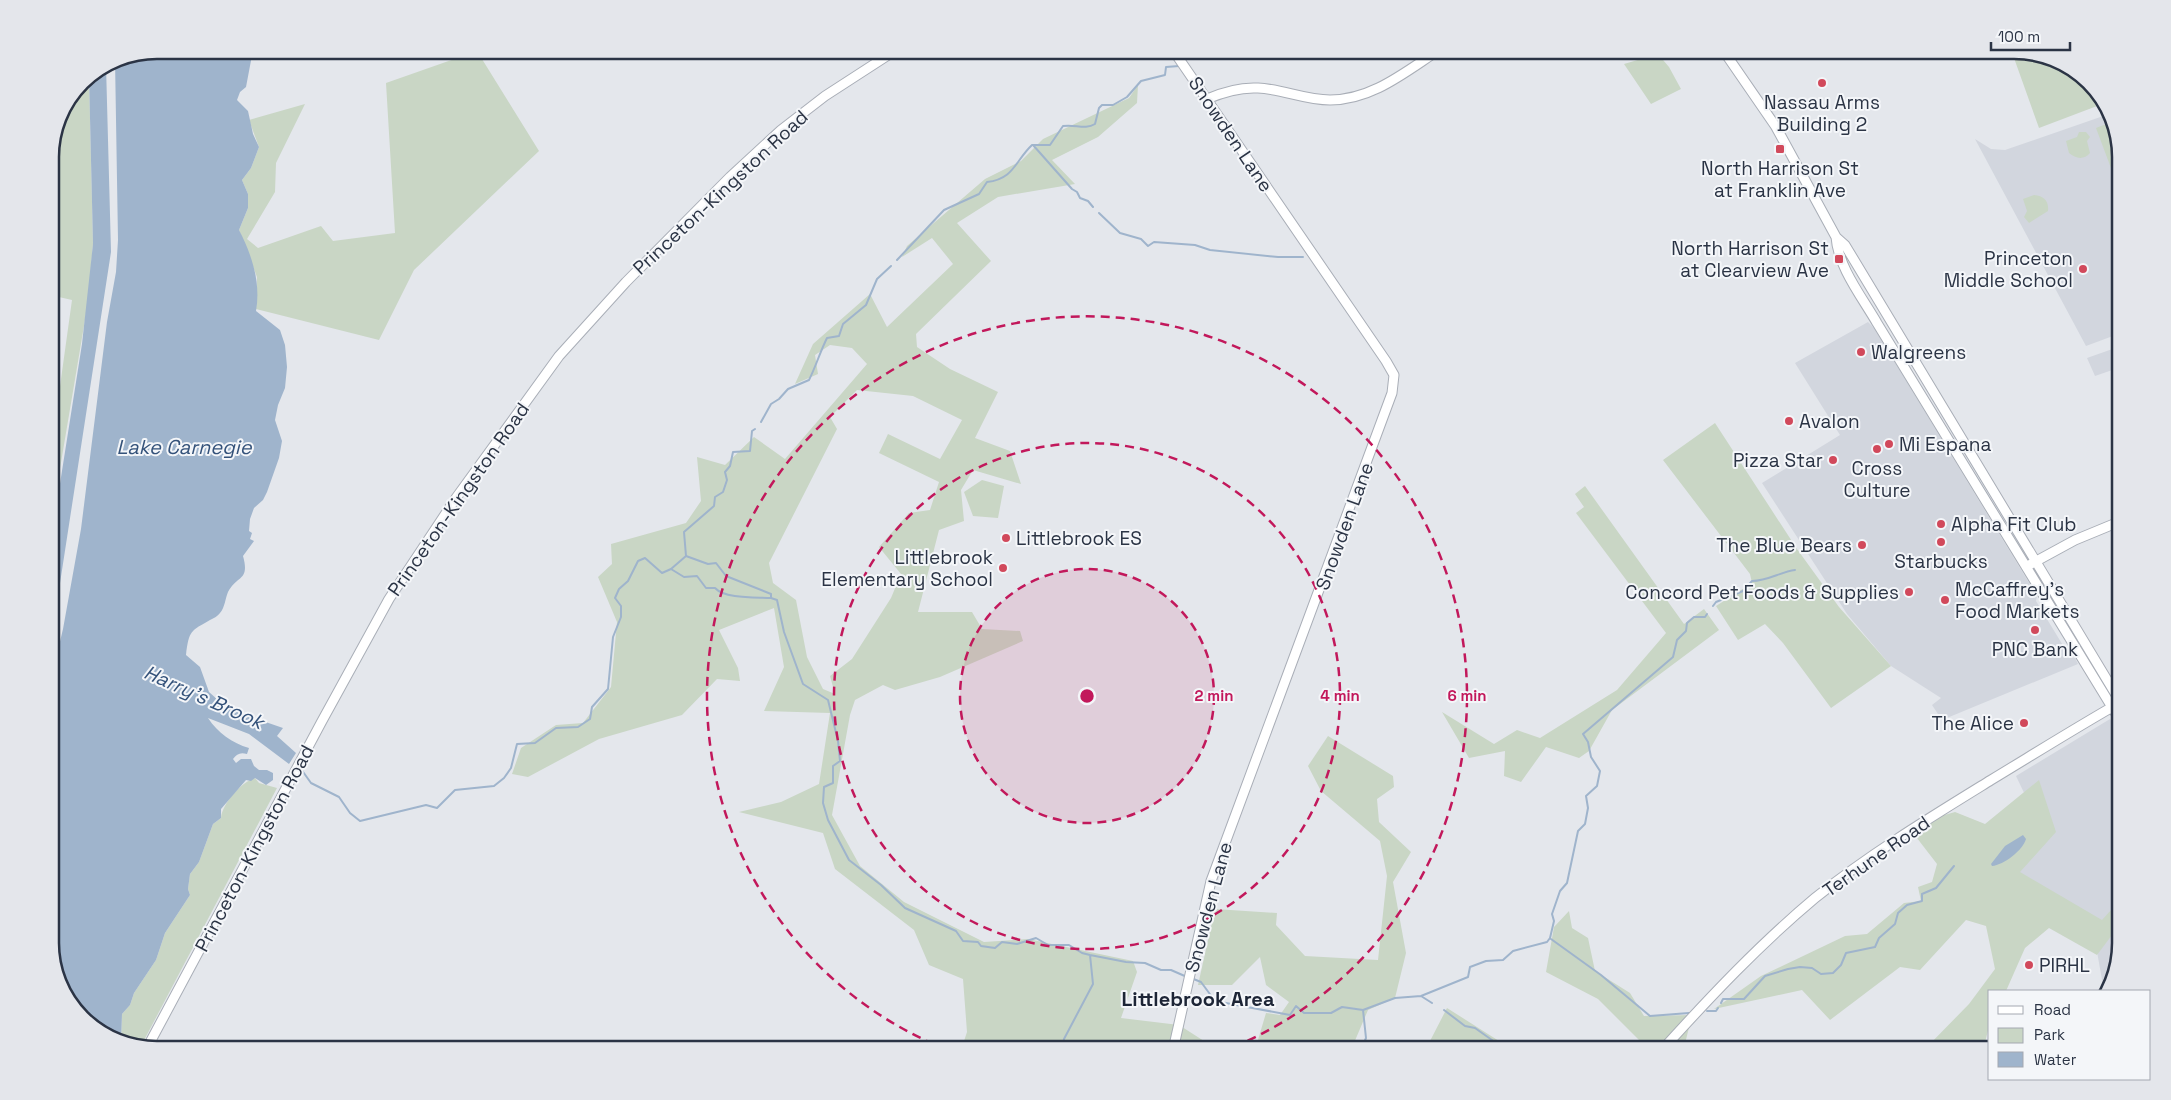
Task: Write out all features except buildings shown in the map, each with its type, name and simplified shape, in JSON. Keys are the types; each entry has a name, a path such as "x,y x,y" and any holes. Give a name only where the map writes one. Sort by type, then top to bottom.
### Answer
{"street":[{"name":"Princeton-Kingston Road","path":"151,1041 373,627 415,558 506,426 559,356 626,282 730,177 775,136 825,96 882,59"},
{"name":"Snowden Lane","path":"1175,1041 1211,881 1365,469 1392,393 1394,380 1392,370 1386,361 1180,59"},
{"path":"1207,99 1230,90 1259,88 1308,98 1345,99 1366,94 1389,83 1425,59"},
{"path":"1729,59 1776,127 1836,237 1845,245 2112,687"},
{"path":"1836,237 1837,247 1848,274 2111,708"},
{"path":"1865,302 1873,292"},
{"path":"1877,323 1886,324 1897,342 1904,344"},
{"path":"1912,379 1916,367 1914,360"},
{"path":"2026,567 2075,540 2112,525"},
{"name":"Terhune Road","path":"1670,1041 1705,1002 1773,936 1816,898 1878,852 1929,818 2111,708"}],"shaded area":[{"name":"Princeton Middle School","path":"2103,116 2107,125 2112,151 2112,336 2086,346 1975,139 1991,149 2005,150"},
{"path":"1868,322 1874,328 2037,596 2036,601 2070,657 2075,658 2078,664 1942,720 1932,705 1941,698 1891,666 1847,614 1762,483 1840,435 1795,363"},
{"path":"2112,349 2112,370 2095,376 2087,358"},
{"path":"2110,719 2112,722 2112,943 2109,968 2103,985 2096,946 2010,882 2042,830 2016,776"}],"green space":[{"path":"454,59 482,59 539,151 414,270 379,340 256,309 257,277 239,230 248,208 248,194 242,180 251,168 259,147 249,120 305,104 276,163 275,192 247,239 258,248 321,226 333,241 395,233 386,83"},
{"path":"1641,59 1662,59 1681,89 1651,104 1624,64"},
{"path":"2014,59 2046,64 2069,75 2088,92 2098,106 2039,128"},
{"path":"1138,85 1137,103 1098,137 1052,160 1075,184 998,197 957,223 991,261 916,334 917,347 950,369 998,392 975,438 1010,451 1021,484 973,470 961,490 964,521 939,530 918,612 972,612 982,629 1020,631 1023,641 940,677 895,690 883,685 855,700 850,715 832,815 860,866 904,902 984,942 1028,939 1133,961 1137,972 1121,1018 1179,1025 1204,1041 964,1041 967,1032 963,979 929,965 914,930 835,869 823,833 739,812 781,802 819,784 830,713 764,711 784,667 774,608 719,630 738,668 740,681 717,679 682,715 599,739 528,777 512,774 521,748 556,725 583,723 611,687 617,622 598,577 612,564 611,544 686,523 701,501 697,457 725,465 754,437 785,459 867,364 852,348 830,345 815,355 818,374 795,384 813,344 870,294 887,327 953,264 932,238 902,257 907,246 985,179 1021,161 1043,139 1129,98","holes":["857,390 913,396 962,420 940,459 888,434 879,453 939,482 930,510 909,513 879,547 901,574 891,598 852,659 830,676 835,694 823,689 807,657 796,600 773,583 769,563 837,429 830,417"]},
{"path":"89,87 93,244 88,302 59,474 59,393 72,300 59,297 59,151 66,119 75,102"},
{"path":"2107,125 2112,151 2112,171 2096,128"},
{"path":"2079,132 2086,132 2090,137 2087,141 2090,153 2083,158 2074,157 2069,153 2066,141 2077,137"},
{"path":"2034,195 2045,200 2048,204 2048,211 2029,223 2024,217 2027,211 2023,199"},
{"path":"1715,423 1797,549 1839,607 1891,666 1831,708 1783,643 1765,624 1738,640 1716,606 1752,583 1750,574 1663,460"},
{"path":"982,480 1004,486 998,518 973,516 964,492"},
{"path":"1585,486 1684,624 1704,609 1719,630 1612,710 1589,751 1579,758 1546,747 1521,782 1504,776 1505,751 1469,758 1442,712 1494,744 1517,730 1540,738 1617,690 1666,633 1576,513 1584,507 1575,494"},
{"path":"1328,736 1393,776 1394,787 1377,799 1379,822 1411,852 1393,882 1406,953 1395,998 1368,1010 1355,1041 1258,1041 1266,1013 1280,1015 1289,1002 1266,985 1260,957 1232,985 1198,985 1215,909 1277,913 1276,925 1305,956 1378,960 1387,876 1380,841 1321,791 1308,766"},
{"path":"255,778 259,783 277,788 144,1040 121,1034 122,1014 130,1005 134,993 156,960 165,933 190,895 188,889 190,874 199,862 213,824 221,818 225,806 233,794"},
{"path":"2039,780 2056,832 2020,872 2102,920 2112,909 2112,935 2097,955 2049,928 2025,948 2006,990 1988,990 1988,1031 1985,1041 1933,1041 1969,1004 1995,969 1986,926 1966,920 1920,970 1900,967 1830,1020 1802,990 1714,1009 1761,976 1845,936 1867,934 1904,903 1921,901 1918,887 1932,882 1937,864 1910,829 1924,821 1955,812 1985,824"},
{"path":"1569,911 1572,928 1588,938 1595,971 1630,993 1644,1016 1692,1015 1686,1041 1640,1041 1598,999 1546,972 1554,927"},
{"path":"1447,1008 1499,1041 1430,1041"}],"water":[{"name":"Lake Carnegie","path":"157,59 251,59 246,87 240,92 237,100 248,111 253,134 259,147 251,168 242,180 248,194 248,208 239,230 248,249 254,269 257,290 256,311 280,330 285,345 287,367 285,388 278,405 275,420 282,441 279,458 267,492 263,500 254,508 250,519 249,531 252,533 250,539 254,541 243,556 245,564 244,574 228,592 219,614 192,632 188,641 186,655 200,667 209,692 218,700 254,718 283,728 277,736 296,753 289,764 249,734 208,718 226,737 249,748 247,754 241,753 234,757 233,759 236,763 241,759 251,759 254,766 259,770 267,770 273,773 273,780 266,785 255,778 251,781 246,780 221,809 221,818 213,824 199,862 190,874 188,889 190,895 165,933 156,960 134,993 130,1005 122,1014 121,1034 102,1025 75,998 64,975 59,949 59,646 81,529 107,322 116,272 118,240 115,68 132,62"},
{"path":"106,73 111,252 59,590 59,490 82,344 93,244 89,87"},
{"path":"2023,835 2026,839 2017,852 2002,863 1992,866 1991,864 2005,846"}],"waterway":[{"name":"Harry's Brook","path":"897,260 944,210 979,194 987,182 996,180 1009,173 1032,145 1050,145 1063,126 1087,127 1095,124 1099,108 1102,105 1113,105 1127,97 1141,81 1165,75 1166,67 1179,66"},
{"path":"1033,145 1072,189 1077,192 1080,198 1088,201 1093,207"},
{"path":"1099,213 1120,233 1141,239 1148,246 1154,242 1195,245 1210,250 1278,257 1303,257"},
{"name":"Harry's Brook","path":"761,422 771,404 779,399 788,389 809,380 827,338 839,336 843,324 866,305 877,279 891,266"},
{"name":"Harry's Brook","path":"301,769 311,783 339,797 350,813 360,821 426,805 437,808 455,790 494,786 504,778 511,768 517,744 535,743 556,728 578,727 590,719 592,707 608,689 613,637 621,617 621,606 615,598 619,589 628,581 638,561 645,558 662,573 671,569 686,556 684,532 714,506 715,497 723,492 727,480 725,472 730,466 733,452 750,451 752,431 755,429"},
{"path":"686,556 708,564 716,563 726,576 771,594 771,598 777,600 784,632 803,684 828,700 838,741 840,761 833,766 833,783 824,787 823,803 828,820 849,860 881,885 905,908 956,931 963,941 978,942 981,946 995,948 1002,942 1017,944 1036,938 1048,945 1069,945 1082,953 1126,962 1145,963 1161,970 1171,970 1187,977"},
{"path":"671,569 684,577 697,576 706,588 715,588 726,594 741,597 771,598"},
{"path":"1713,606 1716,602 1743,591 1752,581 1763,580 1795,570"},
{"path":"1191,978 1201,982 1215,1001 1290,1015 1296,1006 1304,1013 1331,1013 1342,1007 1363,1010 1395,998 1421,996 1468,977 1470,967 1486,961 1503,960 1513,951 1547,942 1550,938 1554,921 1552,914 1560,891 1567,883 1578,831 1585,824 1588,808 1586,796 1597,786 1600,771 1591,757 1588,742 1583,734 1673,657 1677,640 1686,631 1687,623 1694,617 1705,617 1707,614"},
{"path":"1721,1003 1723,999 1744,999 1765,976 1788,969 1812,968 1821,974 1833,973 1841,965 1846,953 1875,947 1879,938 1895,924 1898,913 1907,905 1922,901 1922,894 1936,888 1954,866"},
{"path":"1551,939 1601,975 1650,1016 1689,1013"},
{"path":"1064,1041 1093,984 1090,955"},
{"path":"1421,996 1432,1003"},
{"path":"1707,1011 1716,1011 1718,1008"},
{"path":"1363,1010 1365,1041"},
{"path":"1444,1010 1465,1026 1475,1028 1493,1041"}],"place":[{"name":"Nassau Arms Building 2","path":"1822,83"},
{"name":"North Harrison St at Franklin Ave","path":"1780,149"},
{"name":"North Harrison St at Clearview Ave","path":"1839,259"},
{"name":"Princeton Middle School","path":"2083,269"},
{"name":"Walgreens","path":"1861,352"},
{"name":"Avalon","path":"1789,421"},
{"name":"Mi Espana","path":"1889,444"},
{"name":"Cross Culture","path":"1877,449"},
{"name":"Pizza Star","path":"1833,460"},
{"name":"Alpha Fit Club","path":"1941,524"},
{"name":"Littlebrook ES","path":"1006,538"},
{"name":"Starbucks","path":"1941,542"},
{"name":"The Blue Bears","path":"1862,545"},
{"name":"Littlebrook Elementary School","path":"1003,568"},
{"name":"Concord Pet Foods & Supplies","path":"1909,592"},
{"name":"McCaffrey's Food Markets","path":"1945,600"},
{"name":"PNC Bank","path":"2035,630"},
{"name":"The Alice","path":"2024,723"},
{"name":"PIRHL","path":"2029,965"}],"district":[{"name":"Littlebrook Area","path":"1198,999"}]}
